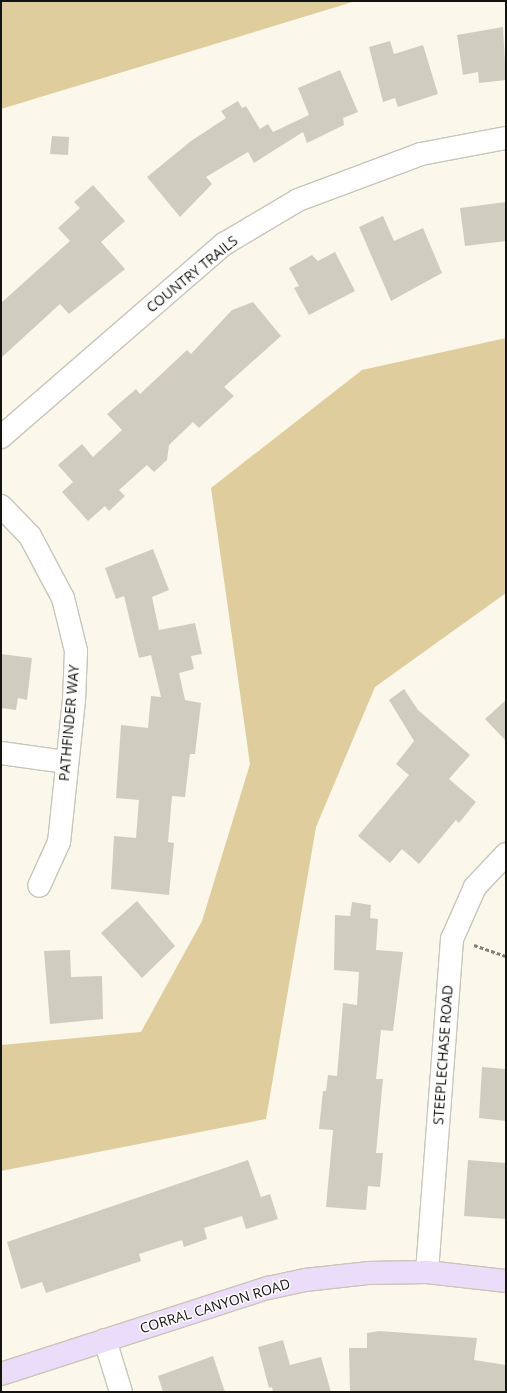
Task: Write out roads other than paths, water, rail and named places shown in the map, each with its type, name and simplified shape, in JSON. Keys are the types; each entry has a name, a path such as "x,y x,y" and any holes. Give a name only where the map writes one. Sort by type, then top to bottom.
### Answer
{"main road":[{"name":"CORRAL CANYON ROAD","path":"1,1374 105,1340 298,1281 342,1275 427,1272 506,1281"}],"street":[{"name":"COUNTRY TRAILS","path":"1,437 224,244 298,200 421,154 506,138"},
{"name":"PATHFINDER WAY","path":"1,506 30,536 63,598 76,651 74,700 66,762 59,842 39,886"},
{"path":"1,753 66,762"},
{"name":"STEEPLECHASE ROAD","path":"427,1272 452,939 472,892 506,854"},
{"path":"105,1340 121,1392"}]}
